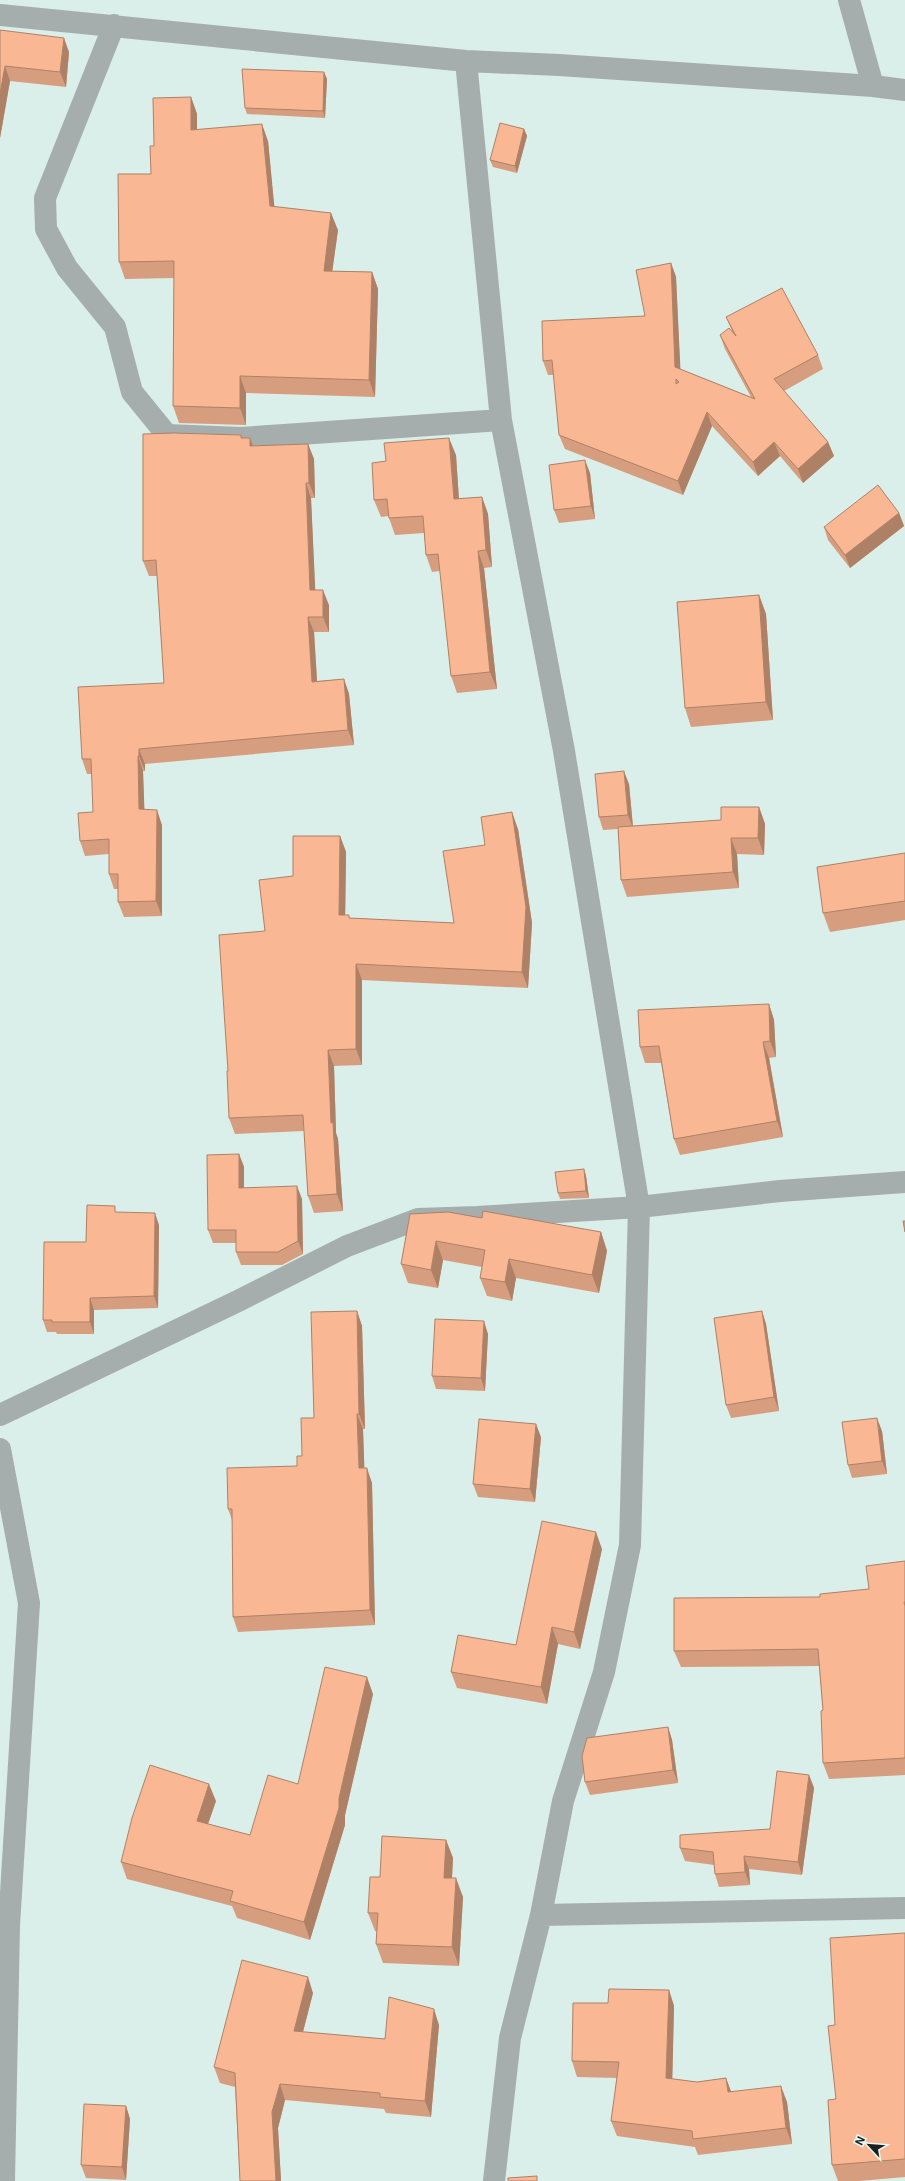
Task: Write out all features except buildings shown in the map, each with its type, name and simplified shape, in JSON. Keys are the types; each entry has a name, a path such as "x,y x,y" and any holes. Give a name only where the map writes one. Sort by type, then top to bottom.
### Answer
{"street":[{"path":"849,0 872,86"},
{"path":"0,15 466,61 559,65 872,86 905,90"},
{"path":"114,26 45,198 46,229 67,268 115,327 132,392 167,436 241,438 501,420"},
{"path":"466,61 501,420 564,751 639,1207 630,1545 604,1672 563,1801 541,1915 510,2038 494,2181"},
{"path":"0,1414 238,1301 347,1246 418,1219 477,1217 639,1207 780,1191 905,1182"},
{"path":"0,1449 29,1603 4,1925 4,2181"},
{"path":"541,1915 905,1908"}]}
